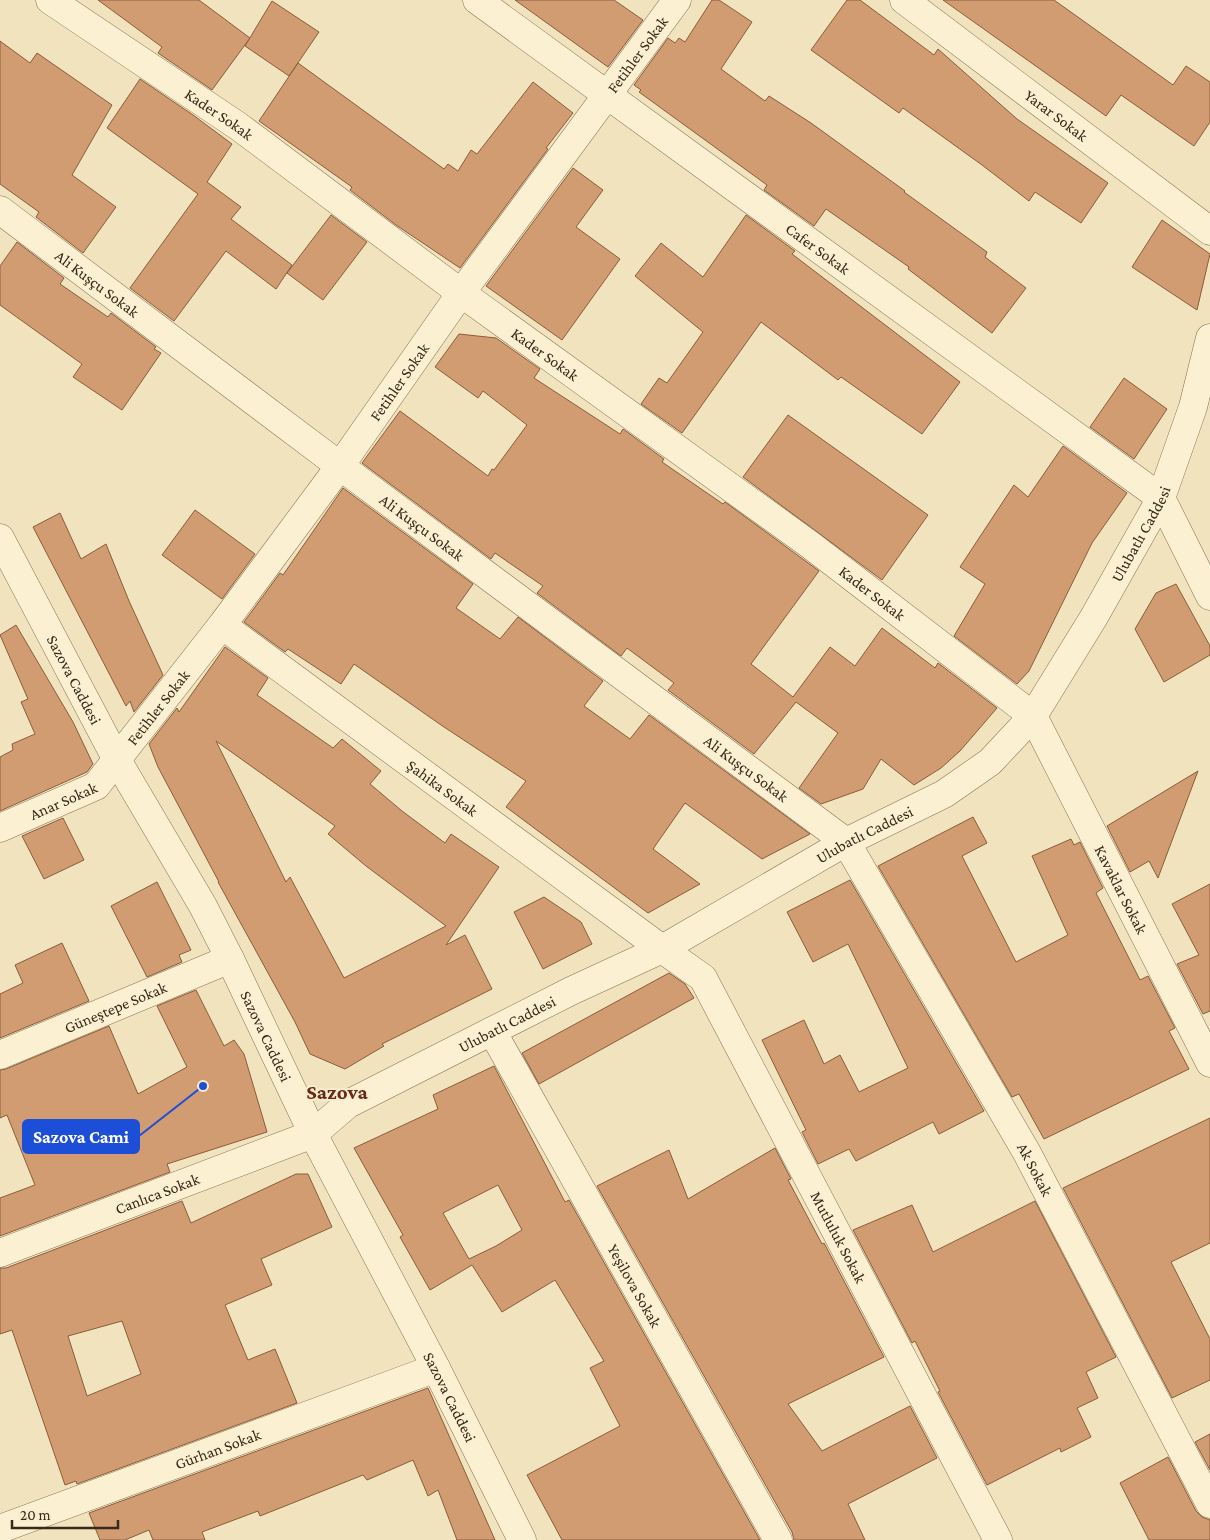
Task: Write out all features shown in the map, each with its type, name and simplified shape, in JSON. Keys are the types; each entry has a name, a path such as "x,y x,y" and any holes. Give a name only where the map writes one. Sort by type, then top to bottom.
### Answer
{"street":[{"name":"Kader Sokak","path":"50,0 238,126 461,293 809,544 1033,716"},
{"name":"Cafer Sokak","path":"477,0 1161,498"},
{"name":"Fetihler Sokak","path":"117,760 222,625 340,466 461,293 677,0"},
{"name":"Yarar Sokak","path":"904,0 1210,231"},
{"name":"Ali Kuşçu Sokak","path":"0,210 340,466 846,842"},
{"name":"Ulubatlı Caddesi","path":"313,1134 348,1104 571,991 662,949 846,842 952,788 990,762 1033,716 1094,617 1161,498 1193,407 1210,338"},
{"path":"1161,498 1210,596"},
{"name":"Sazova Caddesi","path":"0,538 6,567 203,906 313,1134 436,1368 522,1540"},
{"name":"Şahika Sokak","path":"222,625 662,949"},
{"name":"Kavaklar Sokak","path":"1033,716 1210,1064"},
{"name":"Anar Sokak","path":"0,828 96,786 117,760"},
{"name":"Ak Sokak","path":"846,842 1027,1153 1210,1504"},
{"name":"Mutluluk Sokak","path":"662,949 703,978 998,1540"},
{"name":"Güneştepe Sokak","path":"0,1055 230,959"},
{"name":"Yeşilova Sokak","path":"492,1031 778,1540"},
{"name":"Canlıca Sokak","path":"0,1253 313,1134"},
{"name":"Gürhan Sokak","path":"0,1529 436,1368"}],"building":[{"path":"98,0 199,0 250,38 212,90 158,53 162,47"},
{"path":"515,0 614,0 643,20 608,67"},
{"path":"712,0 719,0 752,22 721,69 765,101 769,96 811,123 987,252 985,257 1026,288 992,333 908,269 909,267 826,209 814,226 764,190 767,185 639,92 641,90 634,85 668,38 675,43 679,38 685,42"},
{"path":"847,0 860,0 934,55 938,49 1017,119 1108,183 1081,223 1035,192 1029,201 903,108 899,113 811,50"},
{"path":"943,0 1054,0 1173,85 1186,66 1210,82 1210,122 1194,146 1121,95 1106,116"},
{"path":"272,1 319,32 289,76 245,46"},
{"path":"0,41 30,63 37,53 112,105 72,175 116,207 83,253 36,217 39,212 0,184"},
{"path":"298,63 444,169 448,164 458,171 471,150 477,154 533,82 573,113 460,268 396,225 350,190 352,187 259,121"},
{"path":"140,79 232,144 207,182 241,207 231,219 292,265 276,289 226,251 174,321 130,288 198,194 107,128"},
{"path":"573,168 603,190 576,227 620,259 562,340 486,286"},
{"path":"331,215 367,242 323,300 287,273"},
{"path":"746,215 795,251 792,254 960,382 922,434 841,377 838,380 761,322 682,433 641,404 659,378 667,383 703,332 635,276 661,243 703,277"},
{"path":"1162,220 1210,254 1197,310 1132,267"},
{"path":"17,242 64,278 60,284 108,317 111,313 156,347 154,349 161,353 122,410 73,377 82,364 0,305 0,266"},
{"path":"459,334 496,338 540,369 534,378 620,434 623,429 664,459 662,462 723,504 725,502 819,571 751,664 793,697 830,647 855,666 882,628 935,668 938,663 997,708 960,751 941,768 914,785 881,759 863,789 821,804 799,788 838,733 796,702 754,754 668,690 674,683 627,648 621,656 537,593 543,586 495,553 491,559 362,463 400,411 488,476 492,469 494,470 527,425 483,391 478,398 435,367"},
{"path":"1124,378 1167,409 1134,459 1090,427"},
{"path":"788,415 928,515 882,580 743,477"},
{"path":"1063,446 1127,493 1092,543 1029,671 1017,684 954,636 985,584 960,567 1014,485 1028,497"},
{"path":"343,488 473,584 456,608 500,639 518,617 603,681 584,706 630,739 649,715 810,834 762,859 685,803 653,849 700,884 648,913 506,807 526,781 441,725 354,664 341,684 288,649 285,652 244,622 280,573 283,575"},
{"path":"195,510 255,554 222,599 162,555"},
{"path":"60,513 81,559 106,544 129,601 163,675 134,712 130,701 126,706 33,527"},
{"path":"1176,584 1210,646 1210,655 1164,682 1135,629 1156,593"},
{"path":"16,625 73,722 93,764 87,772 0,811 0,757 13,750 12,744 35,734 21,702 28,699 0,635"},
{"path":"225,647 268,678 257,695 333,748 342,739 381,771 370,784 402,811 445,843 451,834 499,867 446,945 465,935 492,989 382,1044 384,1046 345,1069 310,1054 295,1022 218,882 158,767 149,744 177,708 179,712","holes":["216,741 335,826 328,834 366,866 446,926 344,978 290,877 286,882"]},
{"path":"1198,771 1158,878 1149,861 1130,872 1107,826"},
{"path":"973,817 987,843 962,856 1016,962 1068,935 1032,856 1071,839 1074,845 1080,842 1103,888 1096,893 1140,980 1148,976 1175,1028 1169,1031 1189,1069 1044,1139 1019,1094 1012,1097 878,866"},
{"path":"63,818 84,860 44,879 22,836"},
{"path":"850,880 984,1111 939,1134 933,1122 856,1161 849,1149 818,1164 802,1132 806,1130 762,1040 804,1020 824,1064 840,1055 859,1092 908,1068 848,944 813,962 787,912"},
{"path":"157,882 191,950 179,955 182,962 147,977 111,906"},
{"path":"1210,884 1210,1011 1203,1014 1177,964 1199,955 1172,904"},
{"path":"544,897 581,922 592,944 543,969 514,912"},
{"path":"62,943 89,1001 0,1038 0,994 23,983 15,965"},
{"path":"669,973 685,984 694,998 539,1084 522,1053"},
{"path":"196,990 224,1046 234,1040 244,1054 267,1132 167,1164 170,1172 0,1236 0,1198 35,1185 7,1115 0,1118 0,1070 109,1026 138,1094 187,1067 157,1006"},
{"path":"494,1066 565,1202 569,1200 760,1540 562,1540 527,1475 620,1426 590,1368 604,1361 555,1280 502,1312 472,1265 430,1290 400,1237 403,1235 354,1148 438,1109 433,1095","holes":["498,1185 522,1230 496,1246 469,1259 443,1213"]},
{"path":"1210,1118 1210,1243 1171,1262 1210,1339 1210,1380 1172,1398 1063,1188"},
{"path":"775,1148 791,1179 788,1180 822,1244 824,1243 884,1357 788,1404 822,1451 910,1406 937,1458 848,1504 865,1540 794,1540 792,1532 597,1186 669,1150 688,1199"},
{"path":"296,1174 308,1174 332,1227 261,1259 272,1285 225,1305 248,1360 275,1349 297,1403 77,1484 76,1481 65,1485 12,1330 0,1334 0,1268 6,1268 182,1201 191,1223","holes":["122,1321 141,1374 87,1396 68,1336"]},
{"path":"1035,1201 1116,1357 1086,1372 1098,1398 1077,1408 1091,1437 1061,1452 1060,1448 987,1485 938,1392 940,1391 915,1341 912,1343 853,1230 912,1205 933,1252"},
{"path":"428,1388 495,1540 457,1540 438,1490 428,1496 413,1460 367,1480 363,1475 260,1516 258,1511 202,1532 205,1540 153,1540 149,1530 125,1540 100,1540 89,1513"},
{"path":"1210,1434 1210,1470 1195,1442"},
{"path":"1168,1457 1196,1511 1202,1517 1210,1520 1210,1540 1149,1540 1120,1483"}],"place":[{"name":"Sazova Cami","path":"203,1086"}],"district":[{"name":"Sazova","path":"337,1092"}]}
